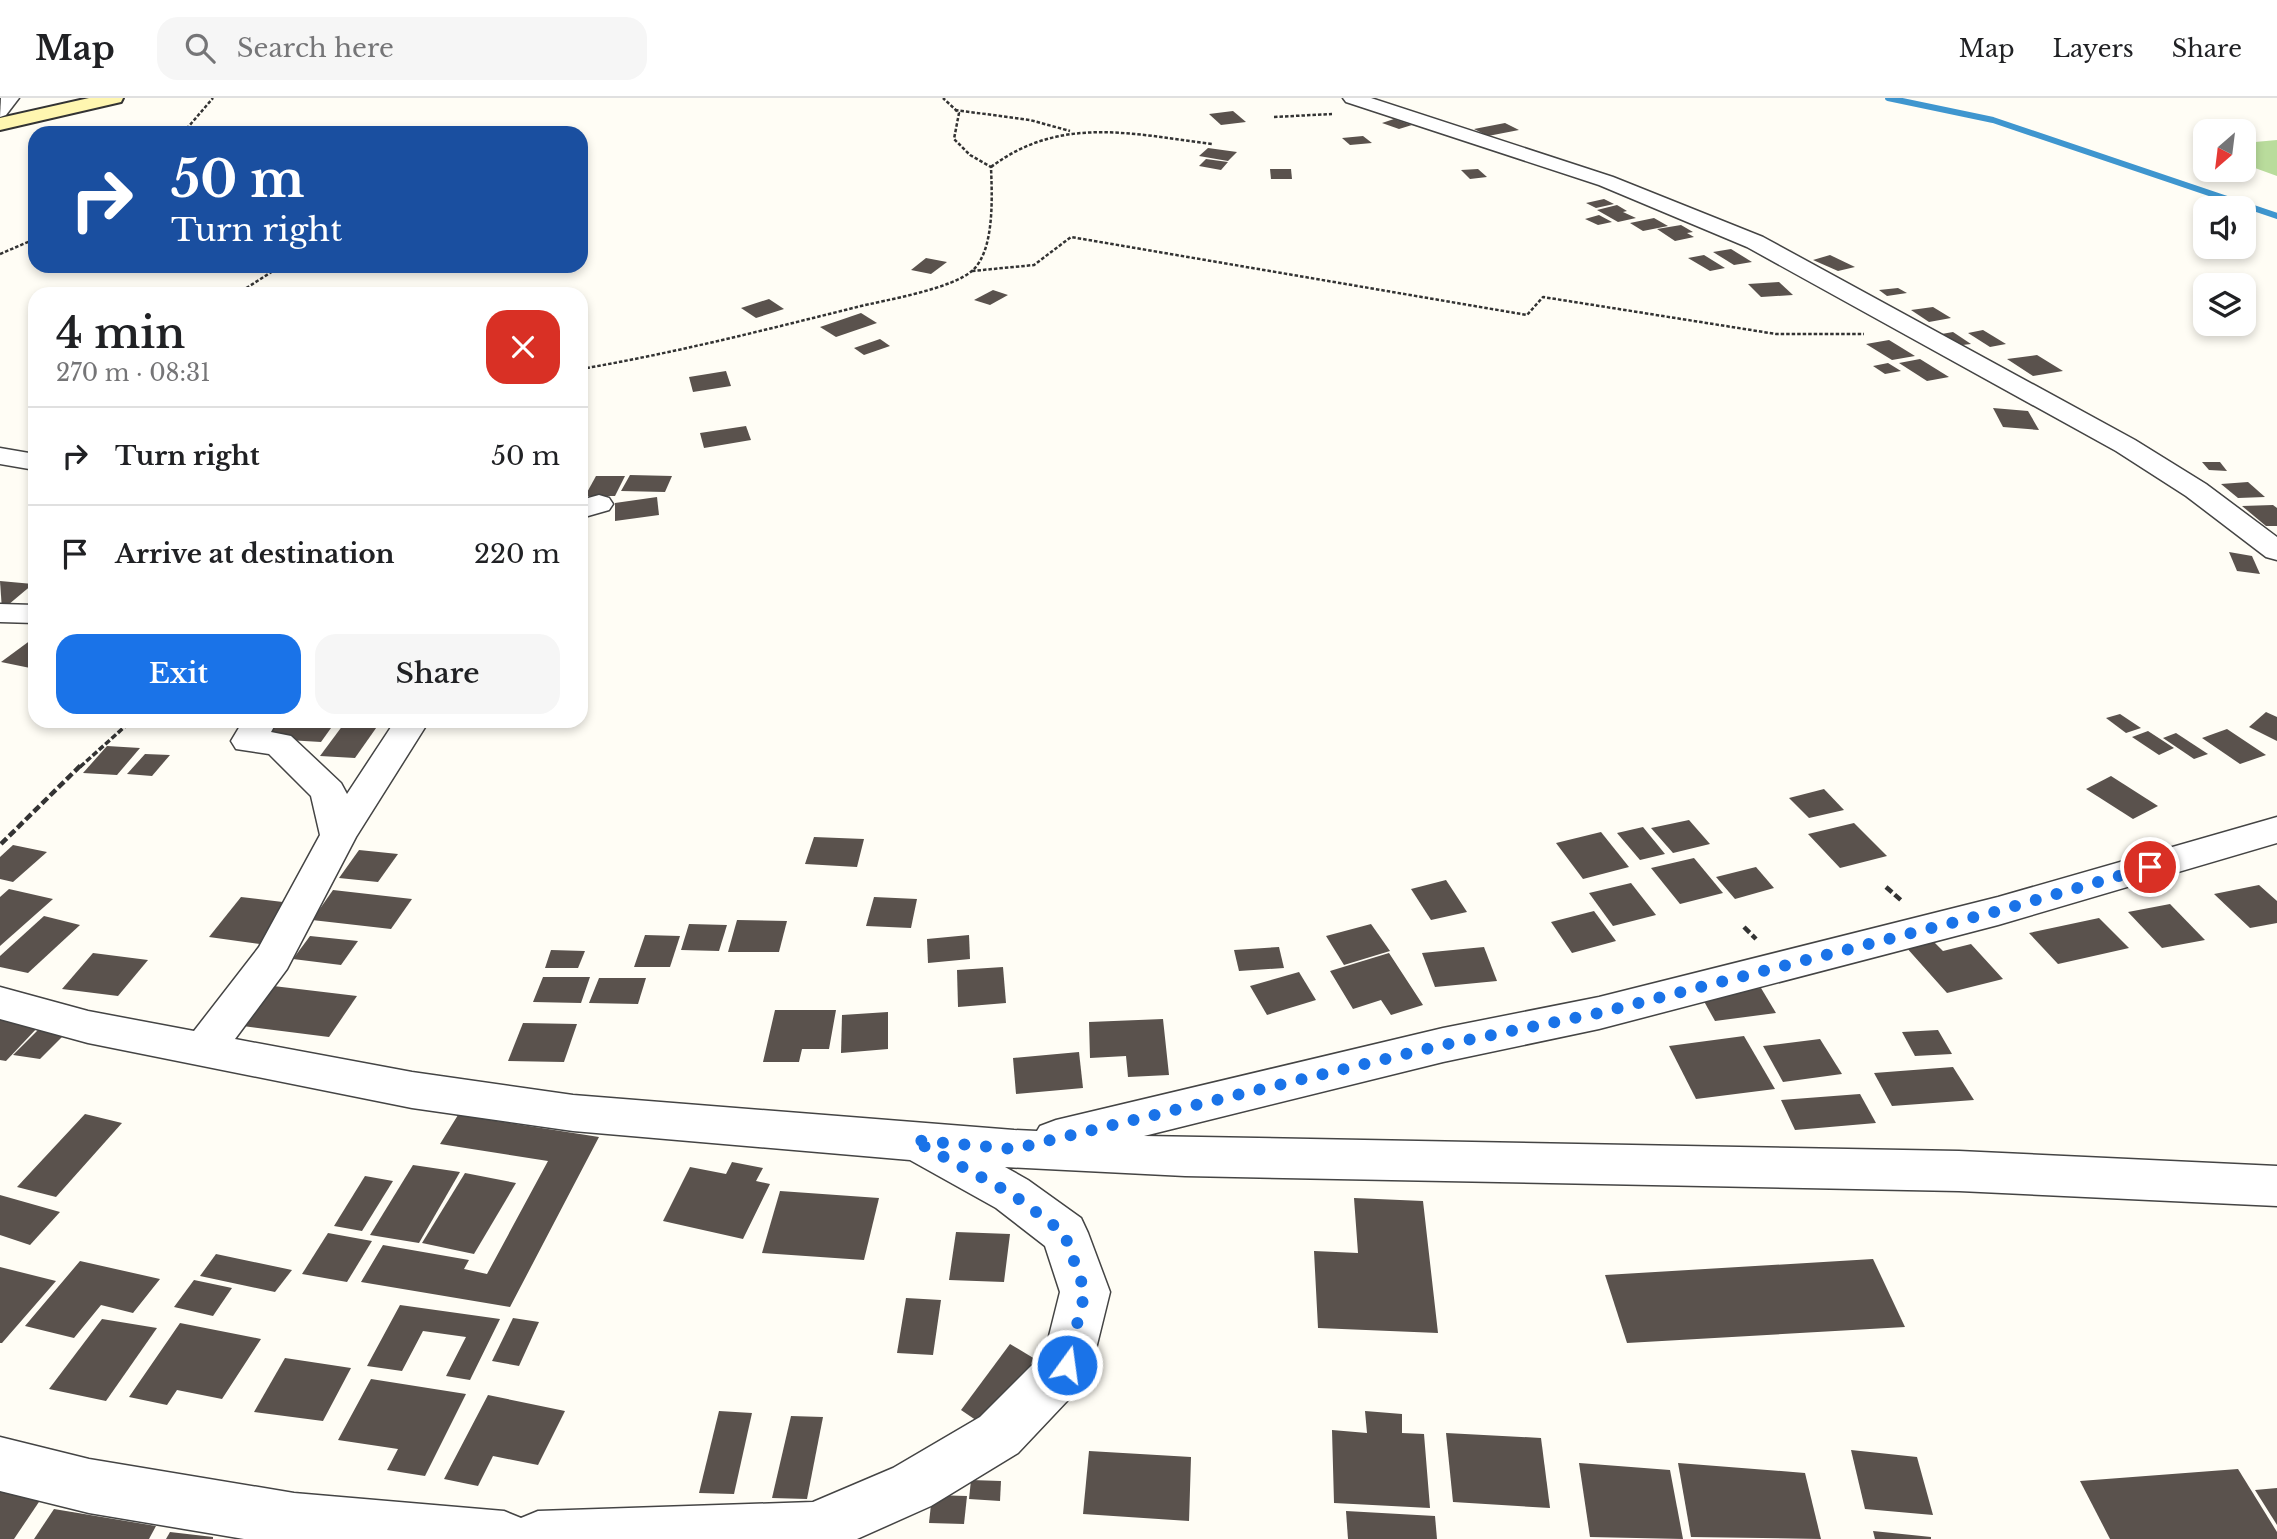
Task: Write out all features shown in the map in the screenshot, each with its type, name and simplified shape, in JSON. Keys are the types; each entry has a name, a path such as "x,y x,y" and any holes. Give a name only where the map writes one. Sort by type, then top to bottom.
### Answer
{"main road":[{"path":"0,124 114,98"}],"street":[{"path":"0,111 10,98"},
{"path":"1352,98 1574,169 1676,207 1834,282 1926,337 2054,405 2184,482 2277,551"},
{"path":"0,456 28,461"},
{"path":"0,613 28,614"},
{"path":"256,728 248,741 279,744 328,792 339,835"},
{"path":"203,1050 273,958 339,835 408,728"},
{"path":"1014,1149 1443,1045 1599,1013 1998,911 2277,830"},
{"path":"0,1003 88,1027 412,1090 573,1113 1014,1149 1185,1157 1503,1159 1932,1170 2277,1186"},
{"path":"538,1539 814,1530 852,1526 999,1435 1067,1365 1085,1292 1064,1233 1012,1194 913,1140"},
{"path":"0,1464 89,1486 294,1520 504,1539"}],"path":[{"path":"189,126 213,98"},
{"path":"943,98 959,113 954,139 970,155 991,167"},
{"path":"955,110 1030,120 1044,126 1074,132 1114,132 1212,145"},
{"path":"991,167 1025,145 1074,132"},
{"path":"972,271 980,259 993,208 991,167"},
{"path":"588,368 730,340 891,301 972,271 1034,265 1071,237 1527,315 1544,297 1776,334 1827,332 1926,337"},
{"path":"0,254 28,242"},
{"path":"248,287 270,273"},
{"path":"1,844 123,728"}],"green space":[{"path":"2277,140 2277,176 2256,168 2256,142"}],"building":[{"path":"1233,111 1246,122 1221,125 1209,114"},
{"path":"1394,119 1412,125 1399,129 1382,123"},
{"path":"1505,123 1519,130 1488,136 1474,129"},
{"path":"1363,136 1372,143 1350,145 1342,138"},
{"path":"1208,148 1237,152 1228,161 1199,156"},
{"path":"1206,159 1228,162 1221,170 1199,166"},
{"path":"1270,169 1291,169 1292,179 1271,179"},
{"path":"1478,169 1487,177 1470,179 1461,170"},
{"path":"1604,199 1614,204 1596,208 1586,203"},
{"path":"1617,205 1627,211 1623,212 1636,218 1618,222 1597,210"},
{"path":"1599,215 1612,222 1598,225 1585,219"},
{"path":"1654,218 1668,226 1643,231 1630,223"},
{"path":"1681,225 1693,232 1687,233 1694,237 1675,241 1657,229"},
{"path":"1731,249 1752,262 1734,265 1713,252"},
{"path":"1704,255 1725,268 1710,271 1688,258"},
{"path":"1830,255 1855,267 1838,271 1813,260"},
{"path":"926,258 947,262 931,274 911,270"},
{"path":"1779,282 1793,295 1761,297 1748,284"},
{"path":"1898,288 1907,293 1887,296 1879,290"},
{"path":"993,290 1008,295 990,305 974,300"},
{"path":"769,299 784,309 756,318 741,308"},
{"path":"1933,307 1951,318 1929,322 1911,310"},
{"path":"861,313 877,323 836,337 820,327"},
{"path":"1983,330 2006,344 1990,347 1968,333"},
{"path":"1953,332 1971,344 1954,346 1936,335"},
{"path":"880,339 890,346 864,355 854,348"},
{"path":"1889,340 1915,356 1892,360 1866,344"},
{"path":"2037,355 2063,371 2033,376 2007,359"},
{"path":"1920,359 1949,377 1927,381 1899,363"},
{"path":"1888,363 1901,371 1885,374 1873,366"},
{"path":"726,371 731,386 693,392 689,377"},
{"path":"1993,408 2028,411 2039,430 2003,427"},
{"path":"746,426 751,440 704,448 700,433"},
{"path":"2202,462 2220,462 2227,471 2209,470"},
{"path":"630,475 672,476 665,492 621,491"},
{"path":"596,476 625,476 615,496 588,496"},
{"path":"2248,482 2265,497 2238,498 2221,484"},
{"path":"657,497 659,515 615,521 615,503"},
{"path":"2273,505 2277,508 2277,526 2266,526 2242,506"},
{"path":"2229,552 2252,556 2260,574 2237,571"},
{"path":"0,581 28,584 28,588 2,610"},
{"path":"28,642 28,668 1,662"},
{"path":"2266,712 2277,717 2277,741 2249,727"},
{"path":"2120,714 2141,728 2126,733 2106,718"},
{"path":"261,728 331,728 321,742 253,738"},
{"path":"341,728 376,728 355,758 320,756"},
{"path":"2227,729 2266,755 2240,764 2202,738"},
{"path":"2148,731 2174,748 2159,755 2132,737"},
{"path":"2176,733 2208,754 2194,759 2163,738"},
{"path":"107,746 140,748 117,775 83,773"},
{"path":"145,754 170,755 152,776 127,774"},
{"path":"2111,776 2158,806 2133,819 2086,789"},
{"path":"1824,789 1844,810 1809,818 1789,798"},
{"path":"1689,820 1710,844 1673,853 1651,828"},
{"path":"1854,823 1887,856 1840,868 1808,834"},
{"path":"1643,827 1665,854 1640,860 1617,833"},
{"path":"1601,832 1629,867 1583,879 1556,843"},
{"path":"814,837 864,839 857,867 805,864"},
{"path":"13,845 47,852 13,882 0,879 0,857"},
{"path":"359,850 398,854 378,882 339,878"},
{"path":"1694,858 1723,893 1680,904 1651,868"},
{"path":"1756,867 1774,888 1735,899 1716,877"},
{"path":"1446,880 1467,912 1431,920 1411,889"},
{"path":"1631,883 1656,915 1613,926 1589,893"},
{"path":"2259,885 2277,901 2277,923 2250,928 2214,894"},
{"path":"9,889 53,899 0,946 0,897"},
{"path":"333,890 412,899 391,929 312,920"},
{"path":"241,897 291,903 260,944 209,937"},
{"path":"874,897 917,899 911,928 866,926"},
{"path":"2170,904 2205,940 2162,948 2128,912"},
{"path":"1594,911 1616,941 1572,953 1551,922"},
{"path":"44,916 80,925 28,973 0,967 0,956"},
{"path":"2099,918 2129,948 2058,964 2029,933"},
{"path":"737,920 787,921 779,952 728,952"},
{"path":"689,924 727,925 719,951 681,950"},
{"path":"1371,924 1390,951 1344,965 1326,936"},
{"path":"645,935 680,936 670,967 634,967"},
{"path":"969,935 970,959 928,963 927,939"},
{"path":"310,936 358,941 341,965 293,959"},
{"path":"1932,940 1943,951 1971,944 2003,979 1947,993 1905,946"},
{"path":"1279,947 1284,968 1239,971 1234,950"},
{"path":"1484,947 1497,981 1435,987 1422,953"},
{"path":"551,950 585,951 578,968 545,968"},
{"path":"93,953 148,960 118,996 62,989"},
{"path":"1389,953 1423,1005 1391,1015 1381,1000 1353,1009 1330,971"},
{"path":"1003,967 1006,1003 958,1007 957,970"},
{"path":"1299,972 1316,1000 1267,1015 1250,986"},
{"path":"543,977 590,977 581,1003 533,1002"},
{"path":"599,978 646,978 638,1004 589,1003"},
{"path":"265,985 357,996 329,1037 235,1025"},
{"path":"1761,988 1776,1013 1715,1021 1701,996"},
{"path":"775,1010 836,1010 829,1049 802,1049 799,1062 763,1062"},
{"path":"888,1012 888,1049 841,1053 842,1015"},
{"path":"0,1018 39,1026 6,1061 0,1060"},
{"path":"1163,1019 1169,1075 1128,1077 1126,1056 1090,1058 1089,1022"},
{"path":"523,1023 577,1024 564,1062 508,1061"},
{"path":"39,1029 65,1034 40,1059 13,1055"},
{"path":"1938,1030 1952,1054 1915,1056 1902,1032"},
{"path":"1744,1036 1775,1089 1696,1099 1669,1046"},
{"path":"1820,1039 1842,1074 1783,1082 1763,1046"},
{"path":"1079,1052 1083,1088 1016,1094 1013,1058"},
{"path":"1953,1067 1974,1100 1892,1106 1874,1073"},
{"path":"1860,1094 1876,1123 1795,1130 1781,1100"},
{"path":"85,1114 122,1123 56,1197 17,1187"},
{"path":"458,1115 599,1137 510,1307 361,1282 383,1245 469,1260 464,1269 487,1274 548,1161 440,1144"},
{"path":"732,1162 763,1168 756,1181 770,1184 743,1239 663,1221 690,1167 726,1174"},
{"path":"413,1165 460,1172 419,1243 370,1235"},
{"path":"465,1173 516,1183 474,1254 422,1243"},
{"path":"365,1176 393,1181 362,1231 334,1226"},
{"path":"780,1191 879,1198 864,1260 762,1253"},
{"path":"0,1195 60,1212 30,1245 0,1235"},
{"path":"1354,1198 1423,1201 1438,1333 1318,1328 1314,1251 1358,1253"},
{"path":"956,1232 1010,1234 1004,1282 949,1280"},
{"path":"328,1233 372,1241 347,1282 302,1274"},
{"path":"216,1254 292,1270 275,1292 200,1276"},
{"path":"1873,1259 1905,1327 1627,1343 1605,1275"},
{"path":"80,1261 160,1279 133,1313 101,1305 74,1338 25,1326"},
{"path":"0,1267 56,1281 2,1343 0,1343"},
{"path":"194,1280 232,1288 213,1316 174,1307"},
{"path":"906,1298 941,1300 933,1355 897,1353"},
{"path":"400,1305 500,1319 470,1380 446,1376 466,1337 423,1331 402,1371 367,1366"},
{"path":"513,1318 539,1322 519,1366 492,1361"},
{"path":"102,1319 157,1328 106,1401 49,1389"},
{"path":"180,1323 261,1339 222,1399 177,1390 167,1405 129,1397"},
{"path":"1010,1344 1035,1359 986,1427 961,1410"},
{"path":"285,1358 351,1368 323,1421 254,1412"},
{"path":"371,1379 466,1394 425,1476 387,1470 398,1449 338,1440"},
{"path":"488,1395 565,1411 538,1465 493,1456 478,1486 444,1479"},
{"path":"719,1411 752,1413 734,1494 699,1493"},
{"path":"1365,1411 1402,1414 1402,1433 1424,1434 1430,1508 1334,1503 1332,1430 1367,1433"},
{"path":"791,1416 823,1417 807,1499 772,1498"},
{"path":"1446,1433 1541,1438 1550,1508 1453,1502"},
{"path":"1851,1450 1917,1457 1933,1515 1865,1509"},
{"path":"1089,1451 1191,1457 1189,1521 1083,1514"},
{"path":"1579,1463 1670,1470 1683,1539 1590,1537"},
{"path":"1678,1463 1805,1473 1821,1539 1691,1537"},
{"path":"2238,1469 2277,1532 2277,1539 2110,1539 2080,1481"},
{"path":"971,1480 1001,1481 1000,1501 969,1499"},
{"path":"0,1485 45,1493 14,1539 0,1539"},
{"path":"2277,1488 2277,1525 2255,1490"},
{"path":"932,1495 967,1496 964,1524 929,1523"},
{"path":"54,1509 156,1526 149,1539 34,1539"},
{"path":"1346,1511 1435,1516 1437,1539 1348,1539"},
{"path":"1873,1531 1931,1537 1931,1539 1875,1539"},
{"path":"170,1532 213,1537 213,1539 166,1539"}],"waterway":[{"path":"1888,98 1993,120 2277,216"}],"route":[{"path":"1067,1365 1085,1292 1064,1233 1012,1194 913,1140 1014,1149 1443,1045 1599,1013 1998,911 2150,867"}]}
